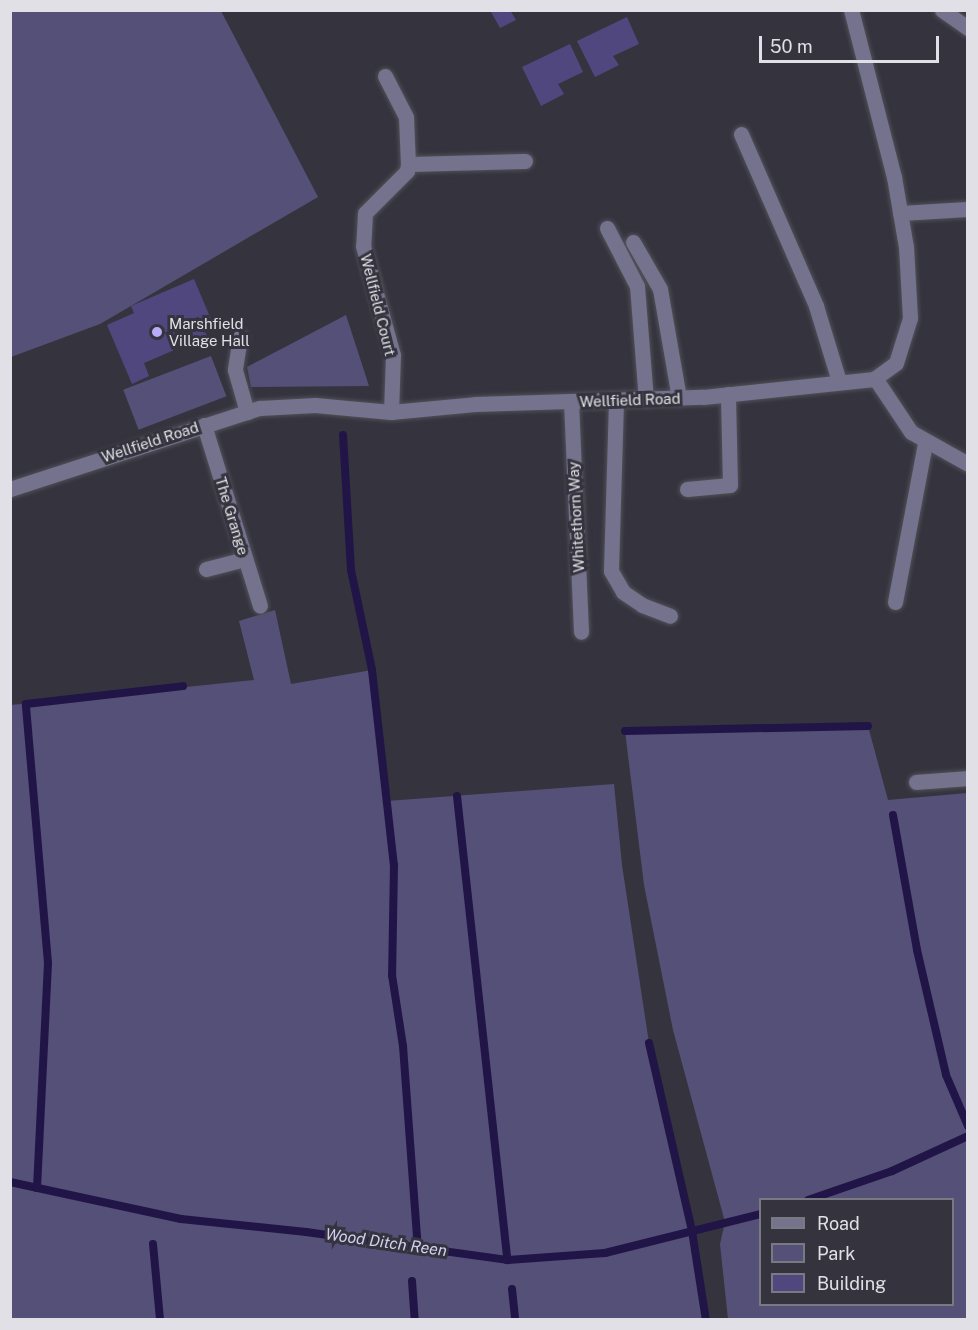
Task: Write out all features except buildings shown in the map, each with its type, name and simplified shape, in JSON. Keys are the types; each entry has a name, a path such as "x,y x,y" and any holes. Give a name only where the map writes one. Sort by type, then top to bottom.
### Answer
{"street":[{"path":"851,10 900,213 910,318 896,363 875,378 911,432 925,443 968,464"},
{"path":"942,10 968,28"},
{"path":"385,76 406,117 408,164 525,161"},
{"path":"741,135 816,306 839,381"},
{"name":"Wellfield Court","path":"391,412 393,355 363,246 365,213 407,171 408,164"},
{"path":"900,213 968,209"},
{"path":"607,228 637,286 646,400"},
{"path":"633,242 660,289 680,398"},
{"path":"240,337 235,370 248,412"},
{"name":"Wellfield Road","path":"10,489 248,412 315,405 391,412 476,404 646,400 728,394 875,378"},
{"path":"687,489 730,485 728,394"},
{"path":"616,401 611,571 623,592 642,605 670,616"},
{"name":"Whitethorn Way","path":"571,402 581,632"},
{"name":"The Grange","path":"204,425 260,606"},
{"path":"895,602 925,443"},
{"path":"206,569 245,559"},
{"path":"916,782 968,778"}],"green space":[{"path":"10,11 221,11 318,197 100,324 11,357"},
{"path":"346,315 369,386 251,387 247,367"},
{"path":"211,356 226,396 139,430 123,390"},
{"path":"275,610 291,684 372,670 387,801 614,784 622,865 649,1043 692,1231 706,1319 11,1319 11,705 254,680 239,621"},
{"path":"868,726 888,800 967,793 967,1319 728,1319 720,1244 725,1222 673,1030 644,885 625,731"}],"waterway":[{"path":"343,435 351,570 372,670 394,865 392,975 403,1046 418,1249"},
{"path":"37,1188 48,963 26,704 183,686"},
{"path":"625,731 868,726"},
{"path":"457,796 507,1260"},
{"path":"893,815 917,950 946,1075 968,1126"},
{"path":"649,1043 692,1231 706,1320"},
{"name":"Wood Ditch Reen","path":"814,1198 892,1171 968,1136"},
{"name":"Wood Ditch Reen","path":"10,1182 181,1219 306,1232 507,1260 605,1253 759,1214"},
{"path":"153,1244 160,1320"},
{"path":"412,1281 415,1320"},
{"path":"512,1289 515,1320"}],"place":[{"name":"Marshfield Village Hall","path":"157,332"}]}
